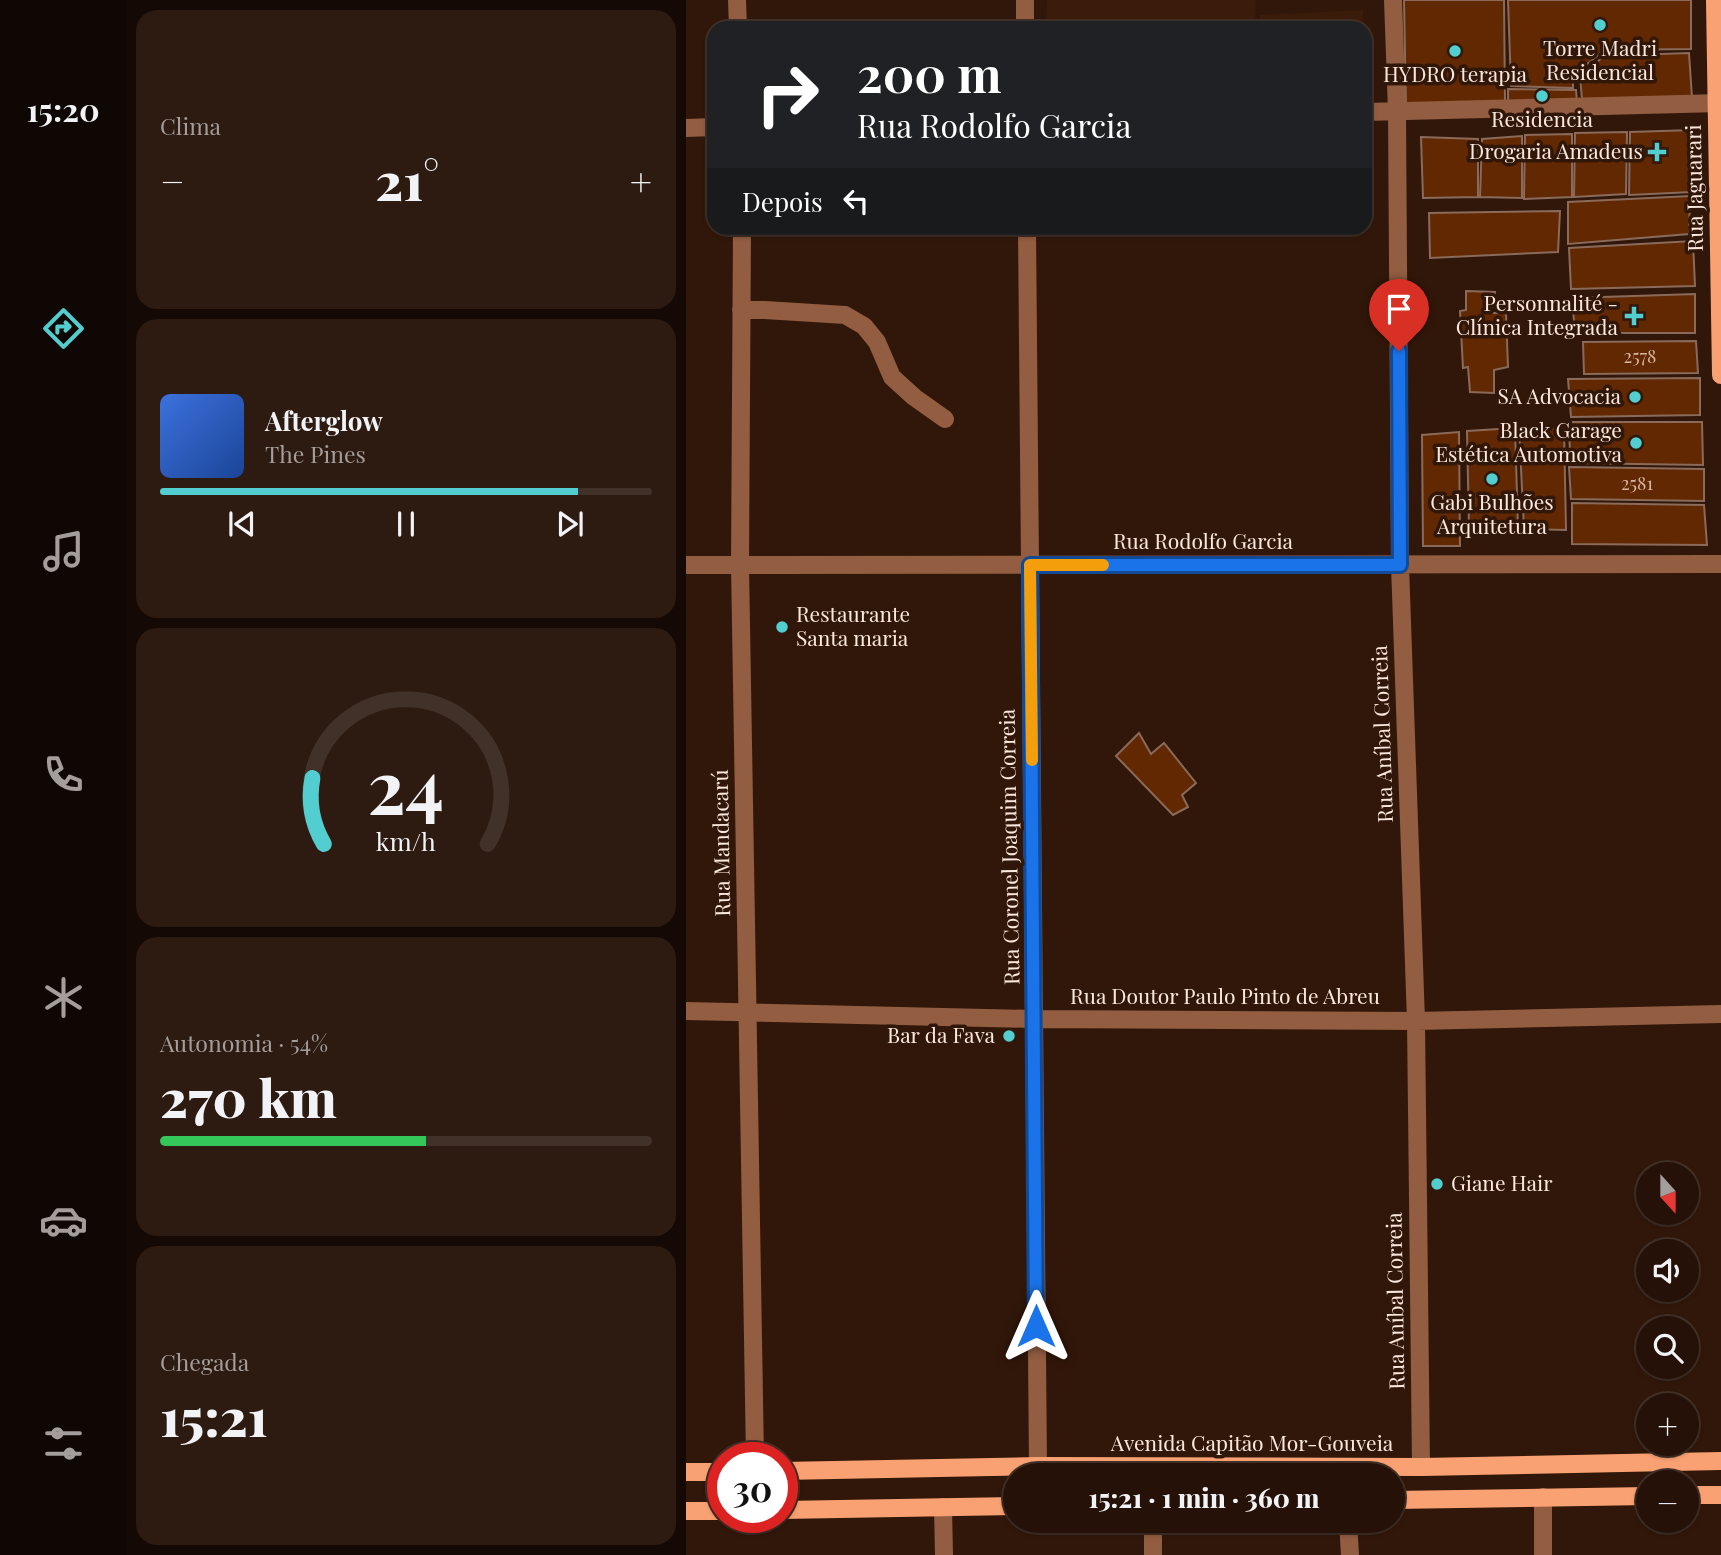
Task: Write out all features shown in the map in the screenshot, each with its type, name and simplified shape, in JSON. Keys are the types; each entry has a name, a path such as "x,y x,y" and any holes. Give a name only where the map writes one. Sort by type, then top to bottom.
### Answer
{"main road":[{"name":"Rua Jaguarari","path":"1715,0 1721,375"},
{"name":"Avenida Capitão Mor-Gouveia","path":"1405,1467 1721,1461"},
{"name":"Avenida Capitão Mor-Gouveia","path":"798,1471 1003,1467"},
{"path":"686,1472 707,1472"},
{"path":"1699,1495 1721,1495"},
{"path":"1405,1500 1636,1496"},
{"path":"798,1510 1003,1506"},
{"path":"686,1511 707,1511"}],"street":[{"path":"737,0 738,21"},
{"path":"1025,0 1025,21"},
{"name":"Rua Aníbal Correia","path":"1393,0 1397,111 1400,565 1416,1021 1421,1467"},
{"path":"1372,112 1718,103"},
{"path":"686,128 707,127"},
{"name":"Rua Mandacarú","path":"742,235 740,565 755,1442"},
{"name":"Rua Coronel Joaquim Correia","path":"1027,235 1038,1463"},
{"path":"741,310 845,315 864,326 877,342 892,377 945,419"},
{"name":"Rua Rodolfo Garcia","path":"686,565 1721,564"},
{"name":"Rua Doutor Paulo Pinto de Abreu","path":"686,1011 1034,1019 1416,1021 1721,1014"},
{"path":"1543,1497 1544,1555"},
{"path":"943,1507 944,1555"},
{"path":"1153,1533 1153,1555"},
{"path":"1349,1533 1350,1555"}],"shaded area":[{"path":"1047,0 1256,0 1255,21 1046,21"},
{"path":"1363,10 1364,21 1260,21 1260,15"}],"building":[{"name":"HYDRO terapia","path":"1404,0 1504,0 1505,102 1406,106"},
{"name":"Torre Madri Residencial","path":"1508,0 1691,0 1691,49 1604,50 1573,76 1573,88 1511,86"},
{"path":"1689,53 1692,98 1582,99 1580,77 1604,56"},
{"name":"Residencia","path":"1508,89 1576,90 1577,102 1508,102"},
{"path":"1693,130 1692,192 1629,195 1630,132"},
{"path":"1627,132 1626,194 1574,197 1575,133"},
{"path":"1572,134 1572,197 1524,199 1525,135"},
{"path":"1522,136 1522,198 1480,197 1482,139"},
{"path":"1421,137 1478,139 1478,197 1423,198"},
{"path":"1690,196 1689,234 1568,244 1568,202"},
{"path":"1560,211 1558,252 1430,258 1429,213"},
{"path":"1693,241 1695,286 1571,289 1569,248"},
{"path":"1466,291 1495,292 1491,313 1506,313 1508,367 1494,370 1494,393 1470,392 1468,367 1463,368 1460,311 1466,310"},
{"name":"Personnalité - Clínica Integrada","path":"1695,294 1695,333 1575,333 1572,298"},
{"path":"1696,341 1698,373 1584,374 1583,342"},
{"name":"SA Advocacia","path":"1700,378 1700,415 1571,417 1568,379"},
{"name":"Black Garage Estética Automotiva","path":"1568,422 1702,422 1703,465 1571,463"},
{"name":"Gabi Bulhões Arquitetura","path":"1515,428 1518,528 1469,527 1467,431"},
{"path":"1519,428 1564,429 1566,530 1524,529"},
{"path":"1459,432 1460,546 1423,546 1422,435"},
{"path":"1569,467 1704,469 1704,501 1571,499"},
{"path":"1572,503 1704,505 1707,545 1572,544"},
{"path":"1139,733 1151,754 1164,743 1196,783 1182,795 1188,807 1173,815 1116,756"}],"slow traffic":[{"path":"1032,760 1030,565 1103,565"}],"place":[{"name":"Torre Madri Residencial","path":"1600,25"},
{"name":"HYDRO terapia","path":"1455,51"},
{"name":"Residencia","path":"1542,96"},
{"name":"Drogaria Amadeus","path":"1657,152"},
{"name":"Personnalité - Clínica Integrada","path":"1634,316"},
{"name":"SA Advocacia","path":"1635,397"},
{"name":"Black Garage Estética Automotiva","path":"1636,443"},
{"name":"Gabi Bulhões Arquitetura","path":"1492,479"},
{"name":"Restaurante Santa maria","path":"782,627"},
{"name":"Bar da Fava","path":"1009,1036"},
{"name":"Giane Hair","path":"1437,1184"}],"route":[{"path":"1036,1326 1030,565 1400,565 1399,351"}]}
